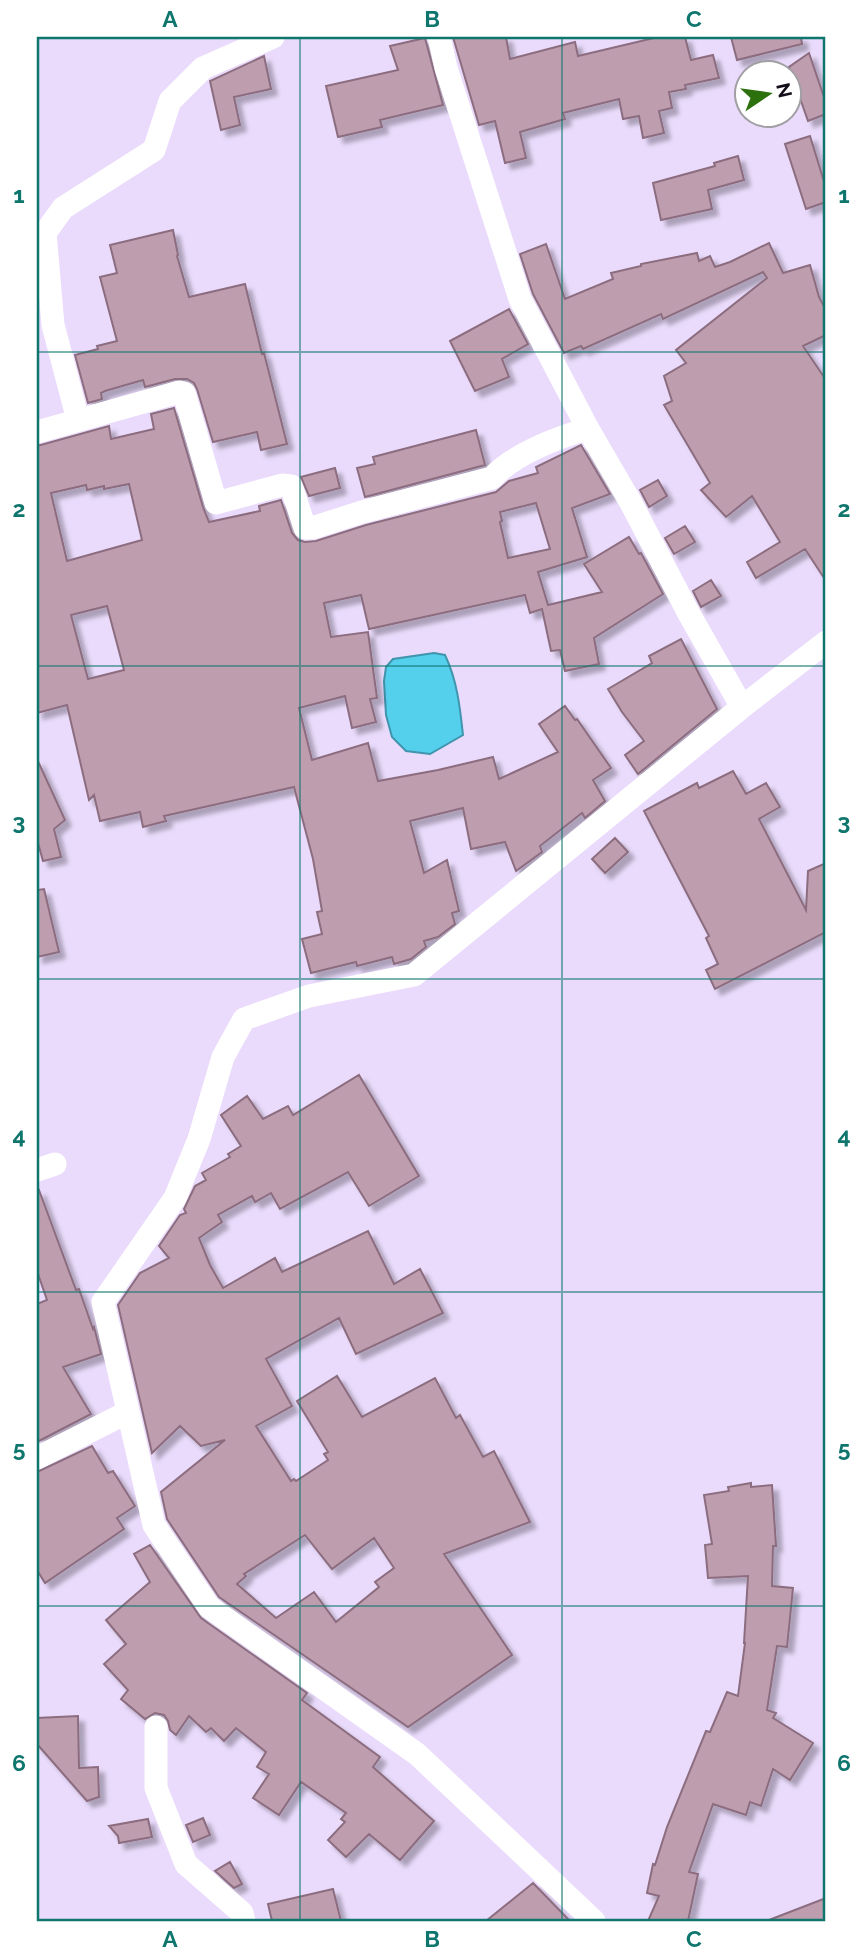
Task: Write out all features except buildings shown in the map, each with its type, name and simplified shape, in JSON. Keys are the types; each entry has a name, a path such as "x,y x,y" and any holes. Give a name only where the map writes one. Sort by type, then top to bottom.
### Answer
{"street":[{"path":"78,420 53,326 41,236 63,208 154,150 170,101 204,68 273,37"},
{"path":"439,37 446,68 520,299 588,429 742,707"},
{"path":"37,432 179,392 184,393 212,498 216,503 282,485 290,486 305,528 312,528 492,478 503,465 568,435 588,429"},
{"path":"594,1921 418,1754 209,1607 154,1525 103,1302 175,1198 199,1139 223,1057 244,1019 309,996 414,975 742,707 826,642"},
{"path":"37,1458 128,1412"},
{"path":"156,1727 156,1788 186,1864 242,1913 244,1921"}],"water":[{"path":"434,653 445,655 449,664 463,735 430,754 406,751 392,737 386,715 386,667 393,659"}]}
